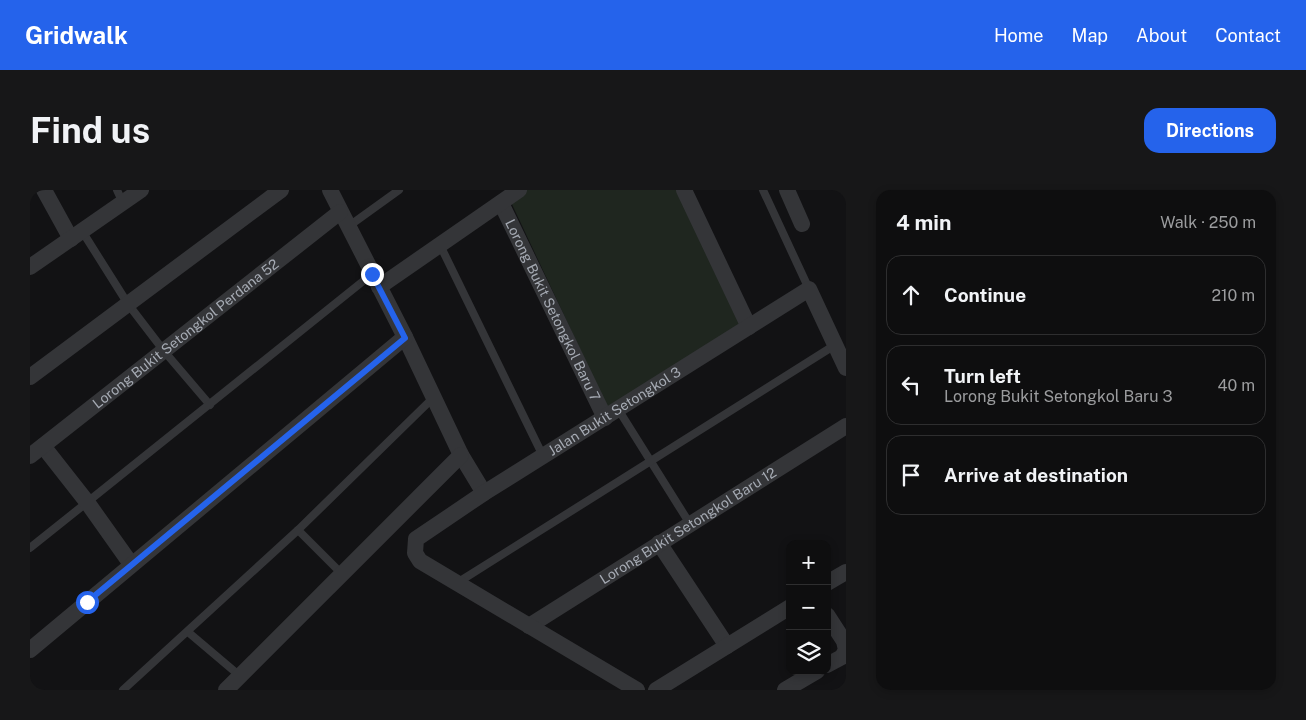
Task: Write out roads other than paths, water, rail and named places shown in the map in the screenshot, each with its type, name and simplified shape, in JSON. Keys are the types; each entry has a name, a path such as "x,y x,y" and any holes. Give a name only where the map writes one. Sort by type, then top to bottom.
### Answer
{"street":[{"path":"44,190 76,235"},
{"path":"30,267 76,235 120,196 141,190"},
{"path":"30,377 281,190"},
{"path":"330,190 343,220 434,397 460,455 484,493"},
{"path":"684,190 749,327"},
{"path":"787,190 802,224"},
{"path":"375,280 440,245 512,194"},
{"name":"Lorong Bukit Setongkol Baru 7","path":"512,194 611,414"},
{"name":"Lorong Bukit Setongkol Perdana 52","path":"36,451 164,351 343,220"},
{"path":"809,289 846,368"},
{"name":"Jalan Bukit Setongkol 3","path":"457,583 420,561 414,546 416,539 422,533 809,289"},
{"path":"30,650 131,564 405,338"},
{"name":"Lorong Bukit Setongkol Baru 12","path":"529,626 846,426"},
{"path":"36,451 87,502 131,564"},
{"path":"227,690 460,455"},
{"path":"659,543 728,646"},
{"path":"831,581 846,572"},
{"path":"457,583 636,690"},
{"path":"656,690 786,610"},
{"path":"831,621 844,641 846,650 842,657 831,663"},
{"path":"785,690 810,675"}],"lane":[{"path":"343,220 399,190"},
{"path":"763,190 809,289"},
{"path":"76,235 164,351 210,405"},
{"path":"440,245 543,456"},
{"path":"30,548 210,405 375,280"},
{"path":"457,583 835,345"},
{"path":"122,690 298,530 434,397"},
{"path":"611,414 650,462 690,524"},
{"path":"298,530 342,574"},
{"path":"188,632 240,676"}]}
